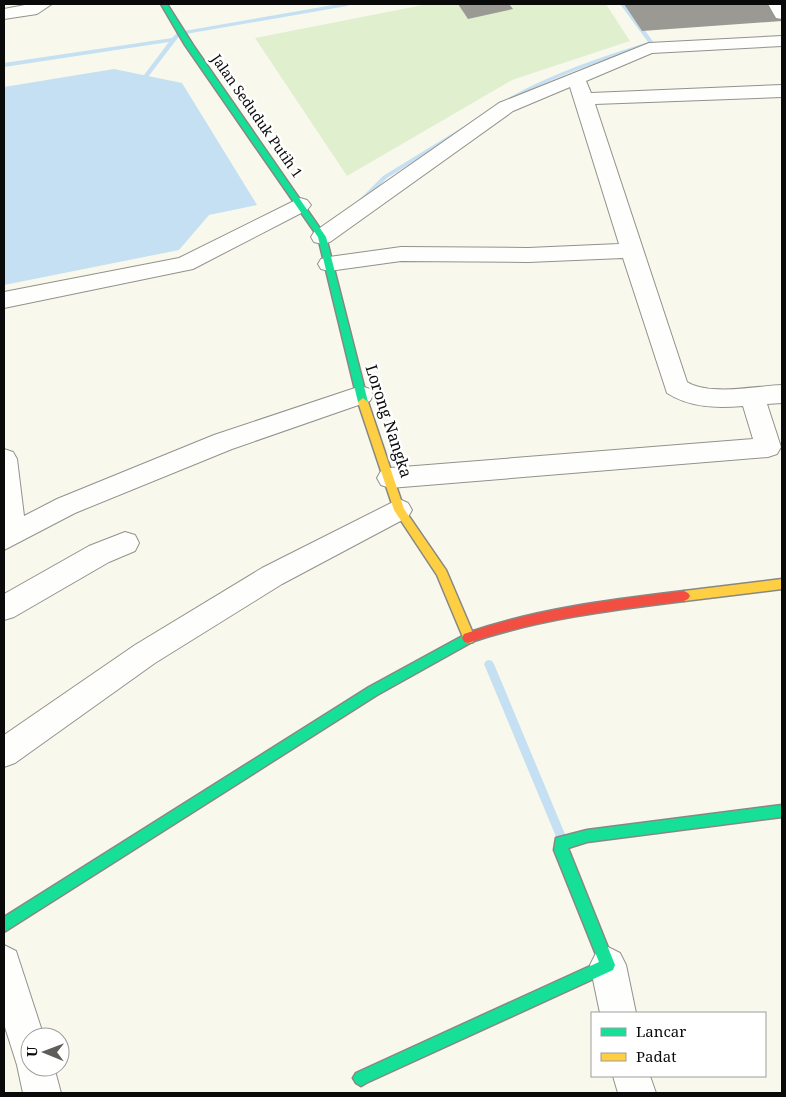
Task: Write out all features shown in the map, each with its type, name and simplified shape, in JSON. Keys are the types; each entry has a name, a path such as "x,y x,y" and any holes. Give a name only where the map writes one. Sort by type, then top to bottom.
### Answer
{"street":[{"path":"4,14 31,10 43,4"},
{"name":"Jalan Seduduk Putih 1","path":"164,4 189,45 300,205"},
{"path":"777,4 782,14"},
{"path":"324,235 506,108 649,48 782,41"},
{"path":"782,91 581,91 676,387 692,396 782,394"},
{"path":"4,300 186,264 300,205"},
{"name":"Lorong Nangka","path":"300,205 324,235 338,263 361,395 399,510 442,573 469,638"},
{"path":"338,263 401,254 528,255 631,251"},
{"path":"4,459 8,536 66,506 223,442 361,395"},
{"path":"390,478 768,447 752,395"},
{"path":"4,753 153,649 272,576 399,510"},
{"path":"4,608 99,554 125,543"},
{"path":"4,925 373,691 469,638 522,620 577,609 782,584"},
{"path":"618,1012 608,965 561,850 562,842 587,836 782,811"},
{"path":"4,963 23,1027"},
{"path":"361,1078 608,965"},
{"path":"37,1077 42,1093"},
{"path":"632,1077 637,1093"}],"green space":[{"path":"428,4 606,4 630,41 512,80 347,176 255,38"}],"water":[{"path":"114,69 182,83 257,205 209,215 179,250 4,285 4,87"}],"building":[{"path":"458,4 509,4 513,9 468,19"},
{"path":"624,4 776,4 782,21 642,31"}],"waterway":[{"path":"136,80 146,76 178,34 347,4"},
{"path":"502,104 555,76 651,43 623,4"},
{"path":"4,65 173,40"},
{"path":"359,203 385,177 463,129"},
{"path":"489,664 562,839"}],"traffic: fast":[{"path":"164,4 189,45 322,237 363,402"},
{"path":"4,925 373,691 468,638"},
{"path":"361,1078 608,965 561,850 561,843 587,836 782,811"}],"traffic: slow":[{"path":"363,402 399,510 442,573 469,638"},
{"path":"684,596 782,584"}],"traffic: jam":[{"path":"468,638 494,629 548,616 602,606 684,596"}]}
